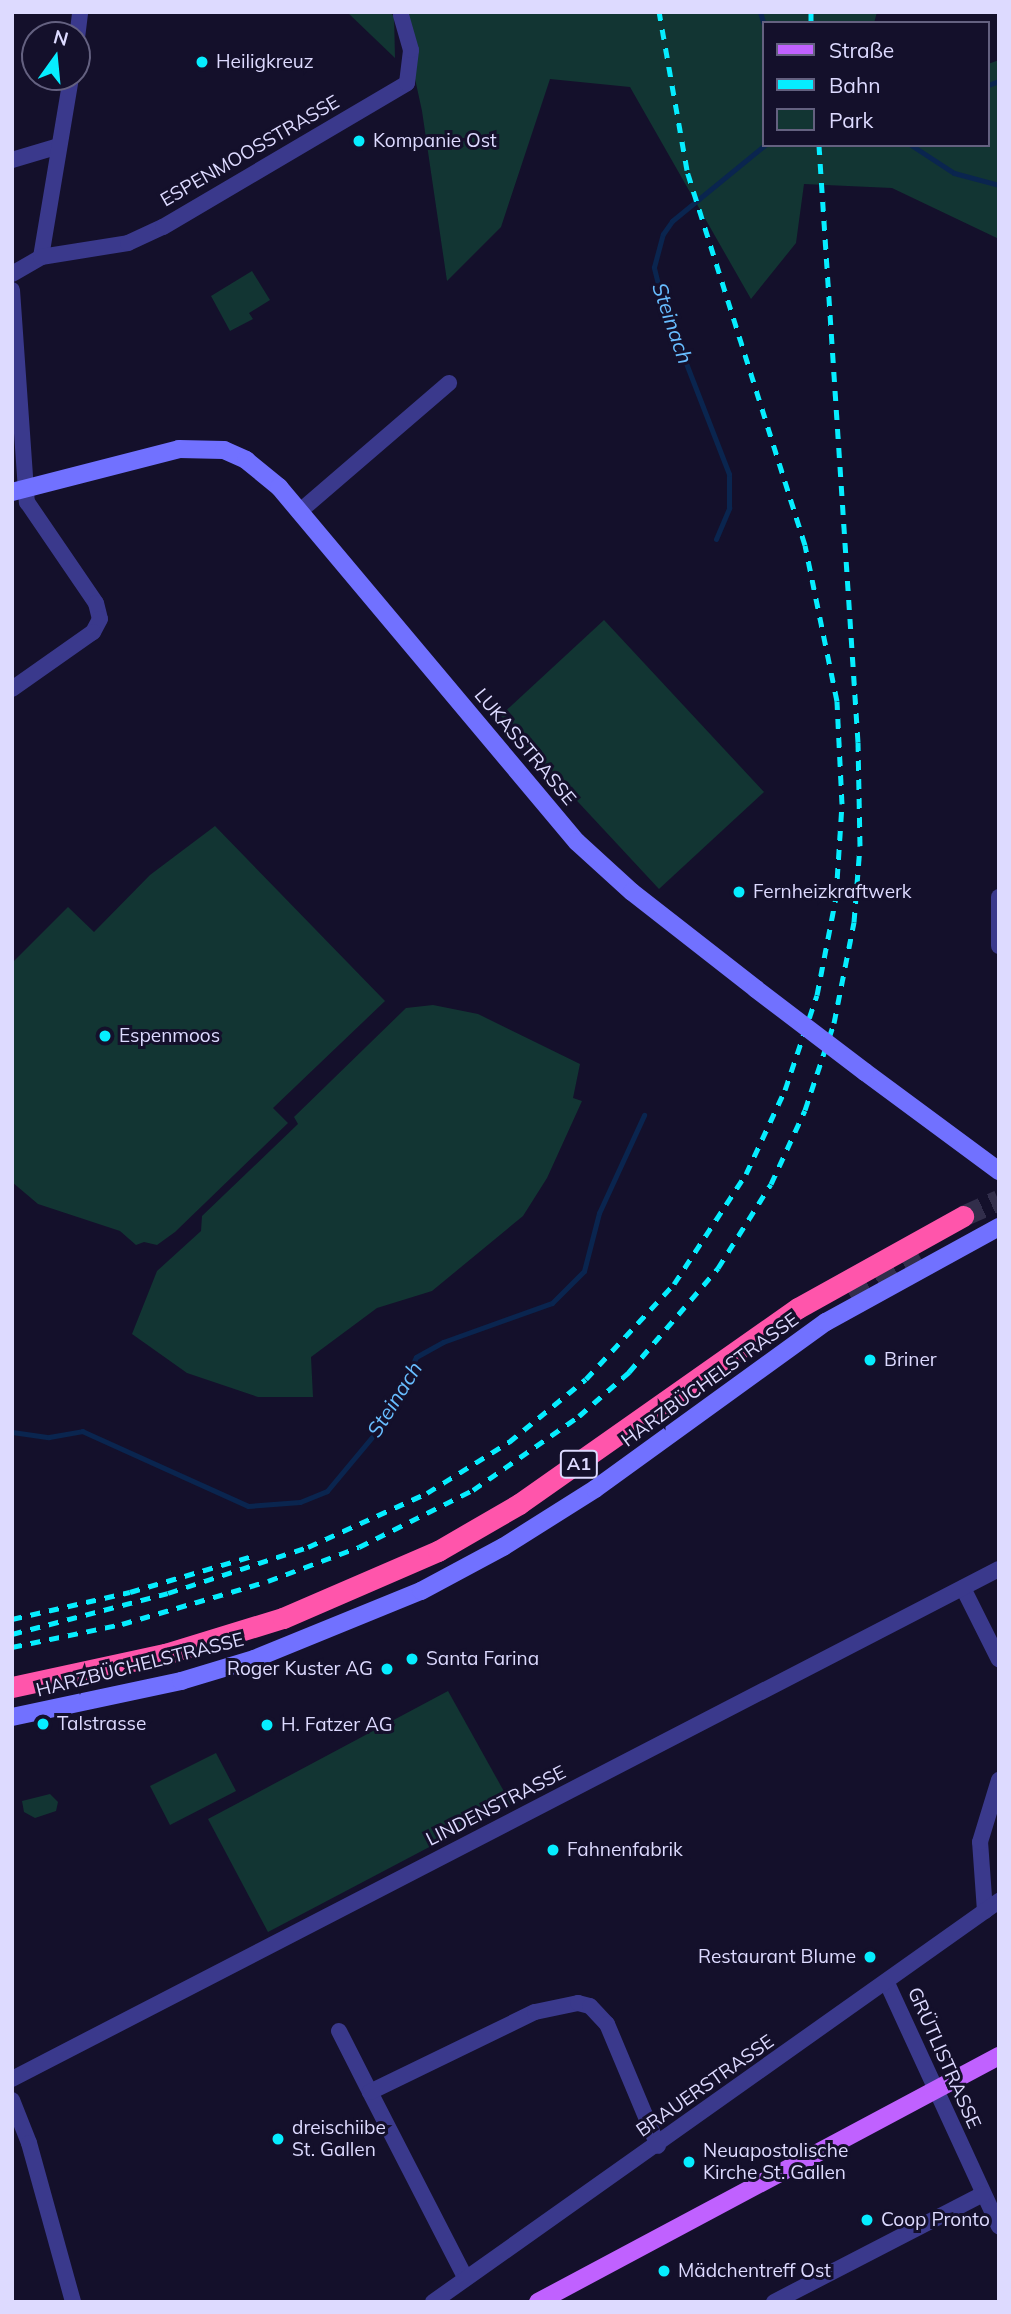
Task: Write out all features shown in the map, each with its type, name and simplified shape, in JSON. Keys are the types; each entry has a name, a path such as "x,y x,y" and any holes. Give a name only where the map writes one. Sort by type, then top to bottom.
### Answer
{"highway":[{"name":"A1","path":"12,1687 165,1654 283,1618 438,1551 530,1497 798,1308 963,1216"}],"main road":[{"name":"LUKASSTRASSE","path":"18,490 178,449 218,449 262,471 578,842 632,892 756,989 999,1171"},
{"name":"HARZBÜCHELSTRASSE","path":"12,1717 159,1686 254,1659 421,1591 595,1489 838,1315 999,1227"},
{"path":"538,2302 999,2056"}],"street":[{"name":"ESPENMOOSSTRASSE","path":"41,257 128,243 163,227 407,83 411,50 401,14"},
{"path":"12,274 41,257 69,91"},
{"path":"12,160 59,146"},
{"path":"12,290 18,490 96,603 100,620 93,632 12,689"},
{"path":"299,513 449,383"},
{"path":"999,897 999,946"},
{"name":"LINDENSTRASSE","path":"12,2079 999,1569"},
{"path":"963,1588 999,1660"},
{"path":"992,1906 980,1842 999,1780"},
{"name":"BRAUERSTRASSE","path":"433,2302 465,2277 658,2146 992,1906"},
{"name":"GRÜTLISTRASSE","path":"887,1983 998,2222"},
{"path":"370,2092 535,2012 578,2003 590,2006 607,2024 658,2146"},
{"path":"339,2031 465,2277"},
{"path":"12,2099 30,2143 73,2302"},
{"path":"774,2302 983,2194"}],"green space":[{"path":"347,12 389,12 394,16 395,58"},
{"path":"877,12 875,21 762,21 762,147 990,147 990,63 999,60 999,239 892,188 804,184 796,243 751,299 630,87 550,79 501,227 447,281 422,111 401,14"},
{"path":"252,271 270,300 249,313 253,319 230,331 211,296"},
{"path":"604,620 764,792 659,889 499,717"},
{"path":"215,826 385,1001 273,1108 288,1123 175,1232 157,1245 144,1242 136,1245 120,1231 38,1204 12,1182 12,963 68,907 94,932 150,875"},
{"path":"433,1005 478,1014 580,1064 573,1098 582,1101 547,1178 523,1216 432,1291 377,1308 311,1357 313,1397 258,1397 187,1373 132,1334 157,1271 201,1231 202,1216 298,1124 294,1117 406,1008"},
{"path":"448,1691 511,1804 268,1932 208,1819"},
{"path":"216,1753 236,1791 170,1825 150,1786"},
{"path":"50,1794 58,1802 56,1811 35,1818 24,1812 22,1801"}],"waterway":[{"name":"Steinach","path":"760,12 763,21"},
{"path":"990,84 999,81"},
{"name":"Steinach","path":"716,539 729,508 729,474 663,304 654,267 663,234 672,221 763,147"},
{"path":"914,147 954,173 999,185"},
{"name":"Steinach","path":"12,1432 49,1437 82,1431 248,1506 300,1502 327,1491 387,1419 416,1357 443,1342 552,1303 584,1271 599,1213 644,1115"}],"tunnel":[{"path":"963,1216 999,1200"},
{"path":"852,1299 922,1261"}],"railway":[{"path":"12,1634 168,1593 308,1547 427,1493 509,1442 586,1379 674,1284 746,1174 785,1090 817,995 836,897 842,804 837,701 805,545 687,170 659,12"},
{"path":"811,12 811,21"},
{"path":"12,1647 122,1624 268,1581 359,1547 473,1490 579,1416 629,1372 718,1268 771,1184 805,1110 834,1023 854,922 860,846 858,742 819,147"},
{"path":"12,1619 130,1592 252,1556"}],"place":[{"name":"Heiligkreuz","path":"202,62"},
{"name":"Kompanie Ost","path":"359,141"},
{"name":"Fernheizkraftwerk","path":"739,892"},
{"name":"Espenmoos","path":"105,1036"},
{"name":"Briner","path":"870,1360"},
{"name":"Santa Farina","path":"412,1659"},
{"name":"Roger Kuster AG","path":"387,1669"},
{"name":"Talstrasse","path":"43,1724"},
{"name":"H. Fatzer AG","path":"267,1725"},
{"name":"Fahnenfabrik","path":"553,1850"},
{"name":"Restaurant Blume","path":"870,1957"},
{"name":"dreischiibe St. Gallen","path":"278,2139"},
{"name":"Neuapostolische Kirche St. Gallen","path":"689,2162"},
{"name":"Coop Pronto","path":"867,2220"},
{"name":"Mädchentreff Ost","path":"664,2271"}]}
